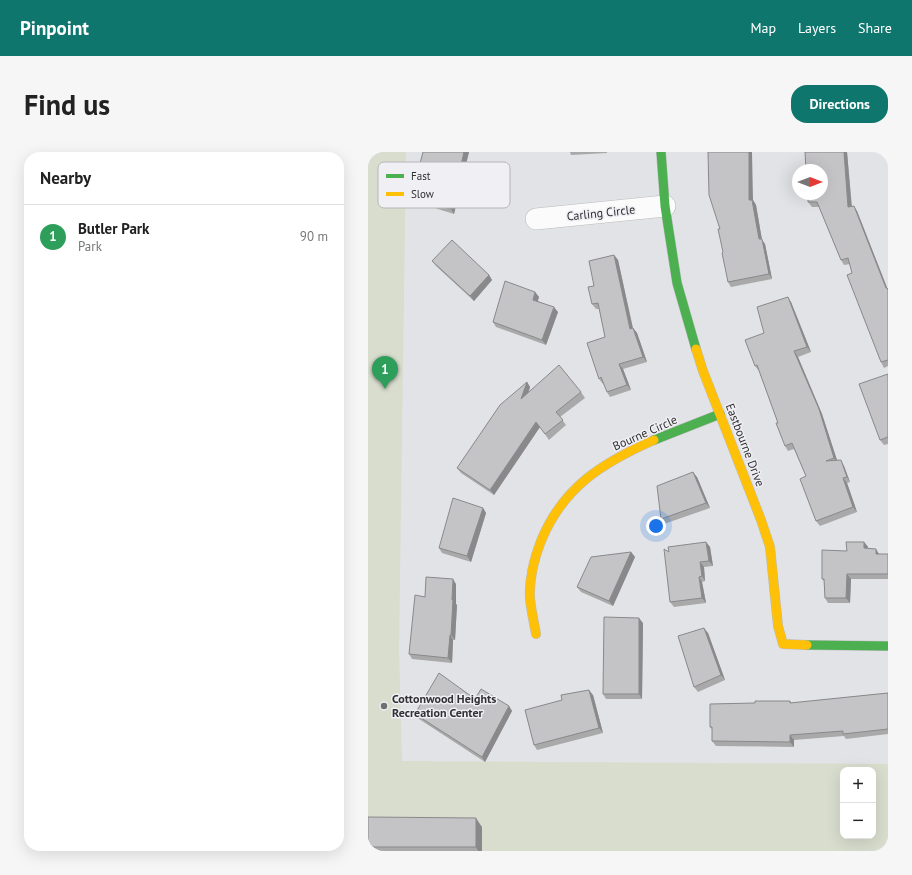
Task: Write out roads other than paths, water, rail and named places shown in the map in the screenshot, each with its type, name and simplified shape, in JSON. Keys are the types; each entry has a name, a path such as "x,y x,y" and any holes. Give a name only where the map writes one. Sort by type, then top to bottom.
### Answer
{"street":[{"name":"Eastbourne Drive","path":"661,152 665,206 673,266 684,310 703,371 770,547 778,626 783,644 888,646"},
{"name":"Carling Circle","path":"536,219 665,206"},
{"name":"Bourne Circle","path":"536,634 530,598 532,567 542,540 556,512 569,496 593,473 616,458 640,446 720,414"}],"place":[{"name":"Butler Park","path":"385,389"},
{"name":"Cottonwood Heights Recreation Center","path":"384,706"}]}
